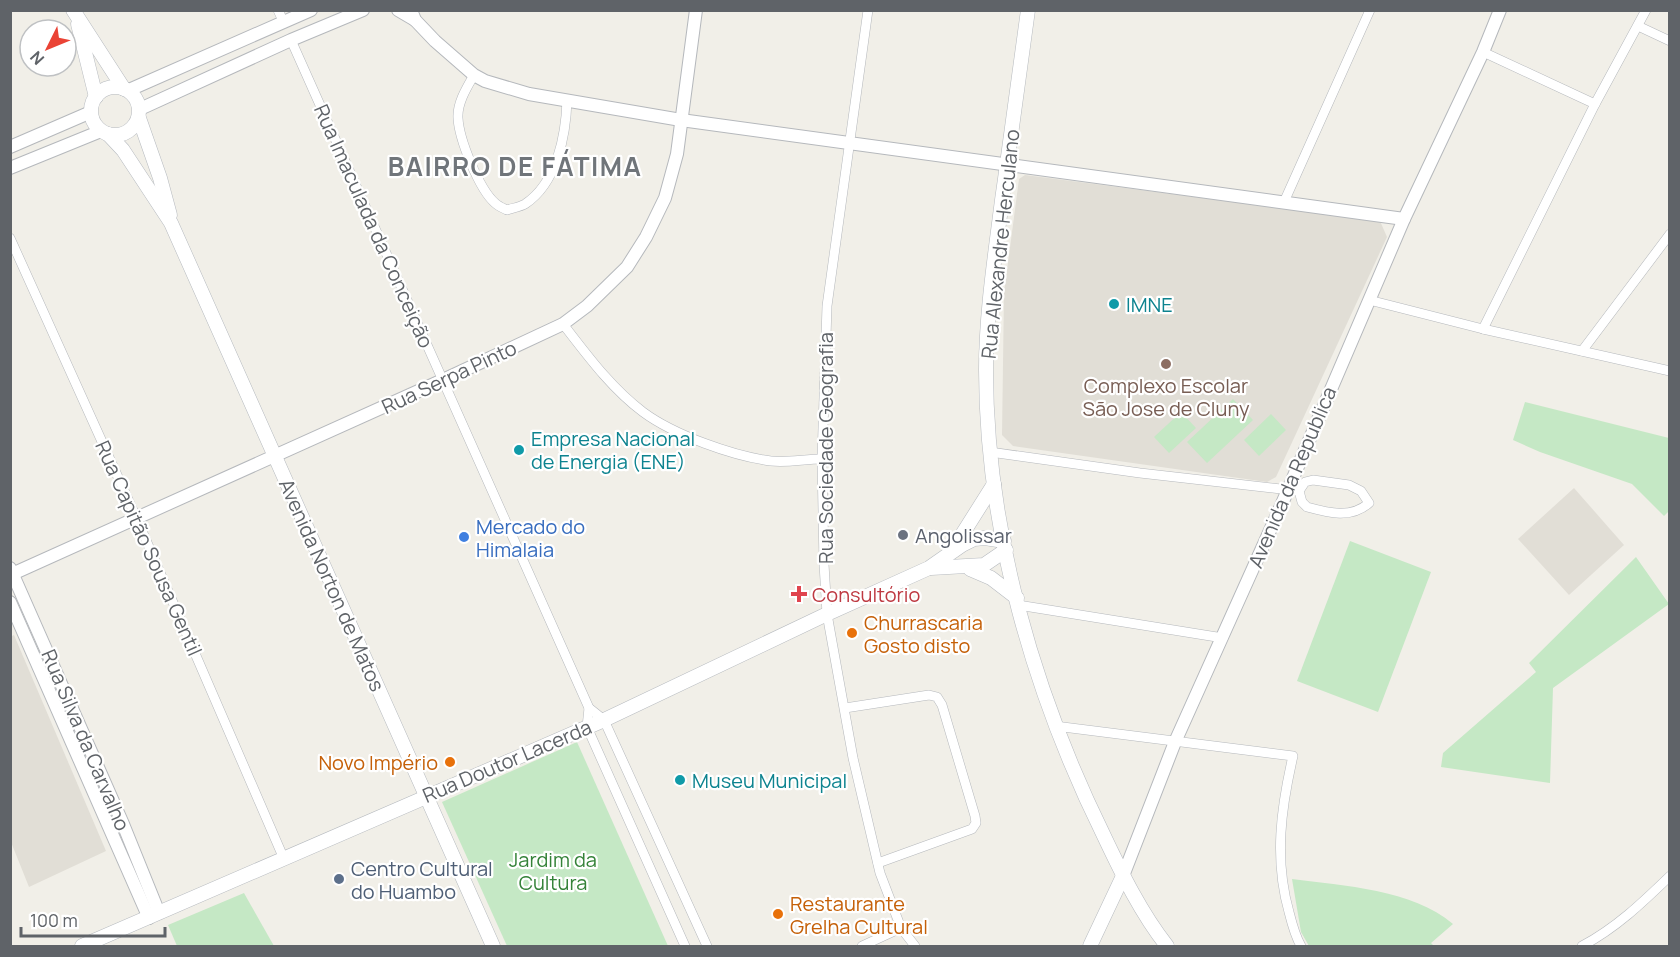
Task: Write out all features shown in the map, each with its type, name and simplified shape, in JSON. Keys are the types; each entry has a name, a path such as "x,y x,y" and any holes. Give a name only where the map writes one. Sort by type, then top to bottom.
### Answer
{"main road":[{"name":"Rua Alexandre Herculano","path":"1028,10 994,261 989,319 986,370 994,484 1017,602 1055,726 1070,764 1123,876 1167,946"},
{"path":"75,13 126,89 136,100 139,113 134,127 127,133 117,135 104,132 92,119 91,112 96,97 111,87 126,89"},
{"path":"75,13 96,97"},
{"name":"Avenida Norton de Matos","path":"139,113 160,178 171,223"},
{"name":"Avenida Norton de Matos","path":"104,132 123,150 171,223 493,946"},
{"path":"950,554 994,484"},
{"name":"Rua Doutor Lacerda","path":"82,946 604,720 929,568 974,539 985,538 1005,546 984,565 929,568"},
{"path":"959,566 984,573 1017,602"},
{"name":"Avenida da Republica","path":"1090,946 1123,876"}],"street":[{"path":"278,10 284,23"},
{"path":"126,89 311,10"},
{"path":"139,113 291,40 363,10"},
{"path":"398,10 413,15 454,59 474,75 508,89 681,120 1404,219"},
{"name":"Rua Serpa Pinto","path":"11,572 443,380 563,324 587,306 627,267 646,237 665,198 671,179 681,120 696,10"},
{"name":"Rua Sociedade Geografia","path":"868,10 827,306 822,459 827,614 853,758 878,863 901,928 915,946"},
{"path":"1284,202 1370,10"},
{"name":"Avenida da Republica","path":"1123,876 1175,742 1293,490 1369,300 1500,10"},
{"path":"1483,328 1595,104 1646,10"},
{"path":"1638,26 1670,41"},
{"name":"Rua Imaculada da Conceição","path":"291,40 589,708 604,720 707,946"},
{"path":"1483,52 1595,104"},
{"path":"474,75 462,97 458,116 461,133 477,176 495,203 507,210 523,205 532,198 551,170 561,145 567,100"},
{"path":"10,147 91,112"},
{"path":"10,168 104,132"},
{"path":"1582,351 1670,234"},
{"name":"Rua Capitão Sousa Gentil","path":"10,238 136,517 284,859"},
{"path":"1369,300 1670,371"},
{"path":"563,324 595,365 643,412 659,422 734,454 773,461 822,459"},
{"path":"990,452 1140,473 1293,490 1305,482 1326,481 1349,485 1361,491 1369,503 1360,511 1350,514 1333,512 1307,507 1293,490"},
{"name":"Rua Silva da Carvalho","path":"11,572 86,741 117,827 154,915"},
{"path":"1017,602 1223,638"},
{"name":"Rua Silva da Carvalho","path":"10,603 74,746 117,827"},
{"path":"37,661 49,655"},
{"path":"845,708 929,695 937,697 942,705 975,816 976,824 972,829 878,863"},
{"path":"589,708 587,727 685,946"},
{"path":"1055,726 1293,756 1283,798 1279,841 1283,891 1296,938 1301,946"},
{"path":"74,746 86,741"},
{"path":"633,829 650,821"},
{"path":"1582,946 1603,935 1629,915 1670,876"},
{"path":"679,934 697,924"},
{"path":"862,946 901,928"}],"shaded area":[{"name":"Complexo Escolar São Jose de Cluny","path":"1025,175 1380,221 1387,237 1276,477 1267,482 1013,446 1002,435 1004,293 1019,179"},
{"path":"1574,488 1624,545 1569,595 1518,539"},
{"path":"14,635 106,851 29,887 11,842 10,637"}],"green space":[{"path":"1233,399 1253,420 1207,463 1187,442"},
{"path":"1525,402 1669,438 1669,511 1664,516 1632,484 1540,452 1513,440"},
{"path":"1181,412 1196,428 1169,453 1154,437"},
{"path":"1271,414 1286,430 1259,456 1244,440"},
{"path":"1350,541 1431,572 1378,712 1297,681"},
{"path":"1636,557 1669,604 1553,688 1550,783 1441,767 1443,753 1536,672 1529,663"},
{"name":"Jardim da Cultura","path":"577,742 668,946 507,946 442,802"},
{"path":"1292,879 1355,887 1398,896 1436,912 1453,924 1431,943 1434,946 1309,946 1301,932"},
{"path":"244,893 274,946 177,946 168,925"}],"place":[{"name":"IMNE","path":"1114,304"},
{"name":"Complexo Escolar São Jose de Cluny","path":"1166,364"},
{"name":"Empresa Nacional de Energia (ENE)","path":"519,450"},
{"name":"Angolissar","path":"903,535"},
{"name":"Mercado do Himalaia","path":"464,537"},
{"name":"Consultório","path":"799,594"},
{"name":"Churrascaria Gosto disto","path":"852,633"},
{"name":"Novo Império","path":"450,762"},
{"name":"Museu Municipal","path":"680,780"},
{"name":"Centro Cultural do Huambo","path":"339,879"},
{"name":"Restaurante Grelha Cultural","path":"778,914"}],"district":[{"name":"BAIRRO DE FÁTIMA","path":"515,166"}]}
